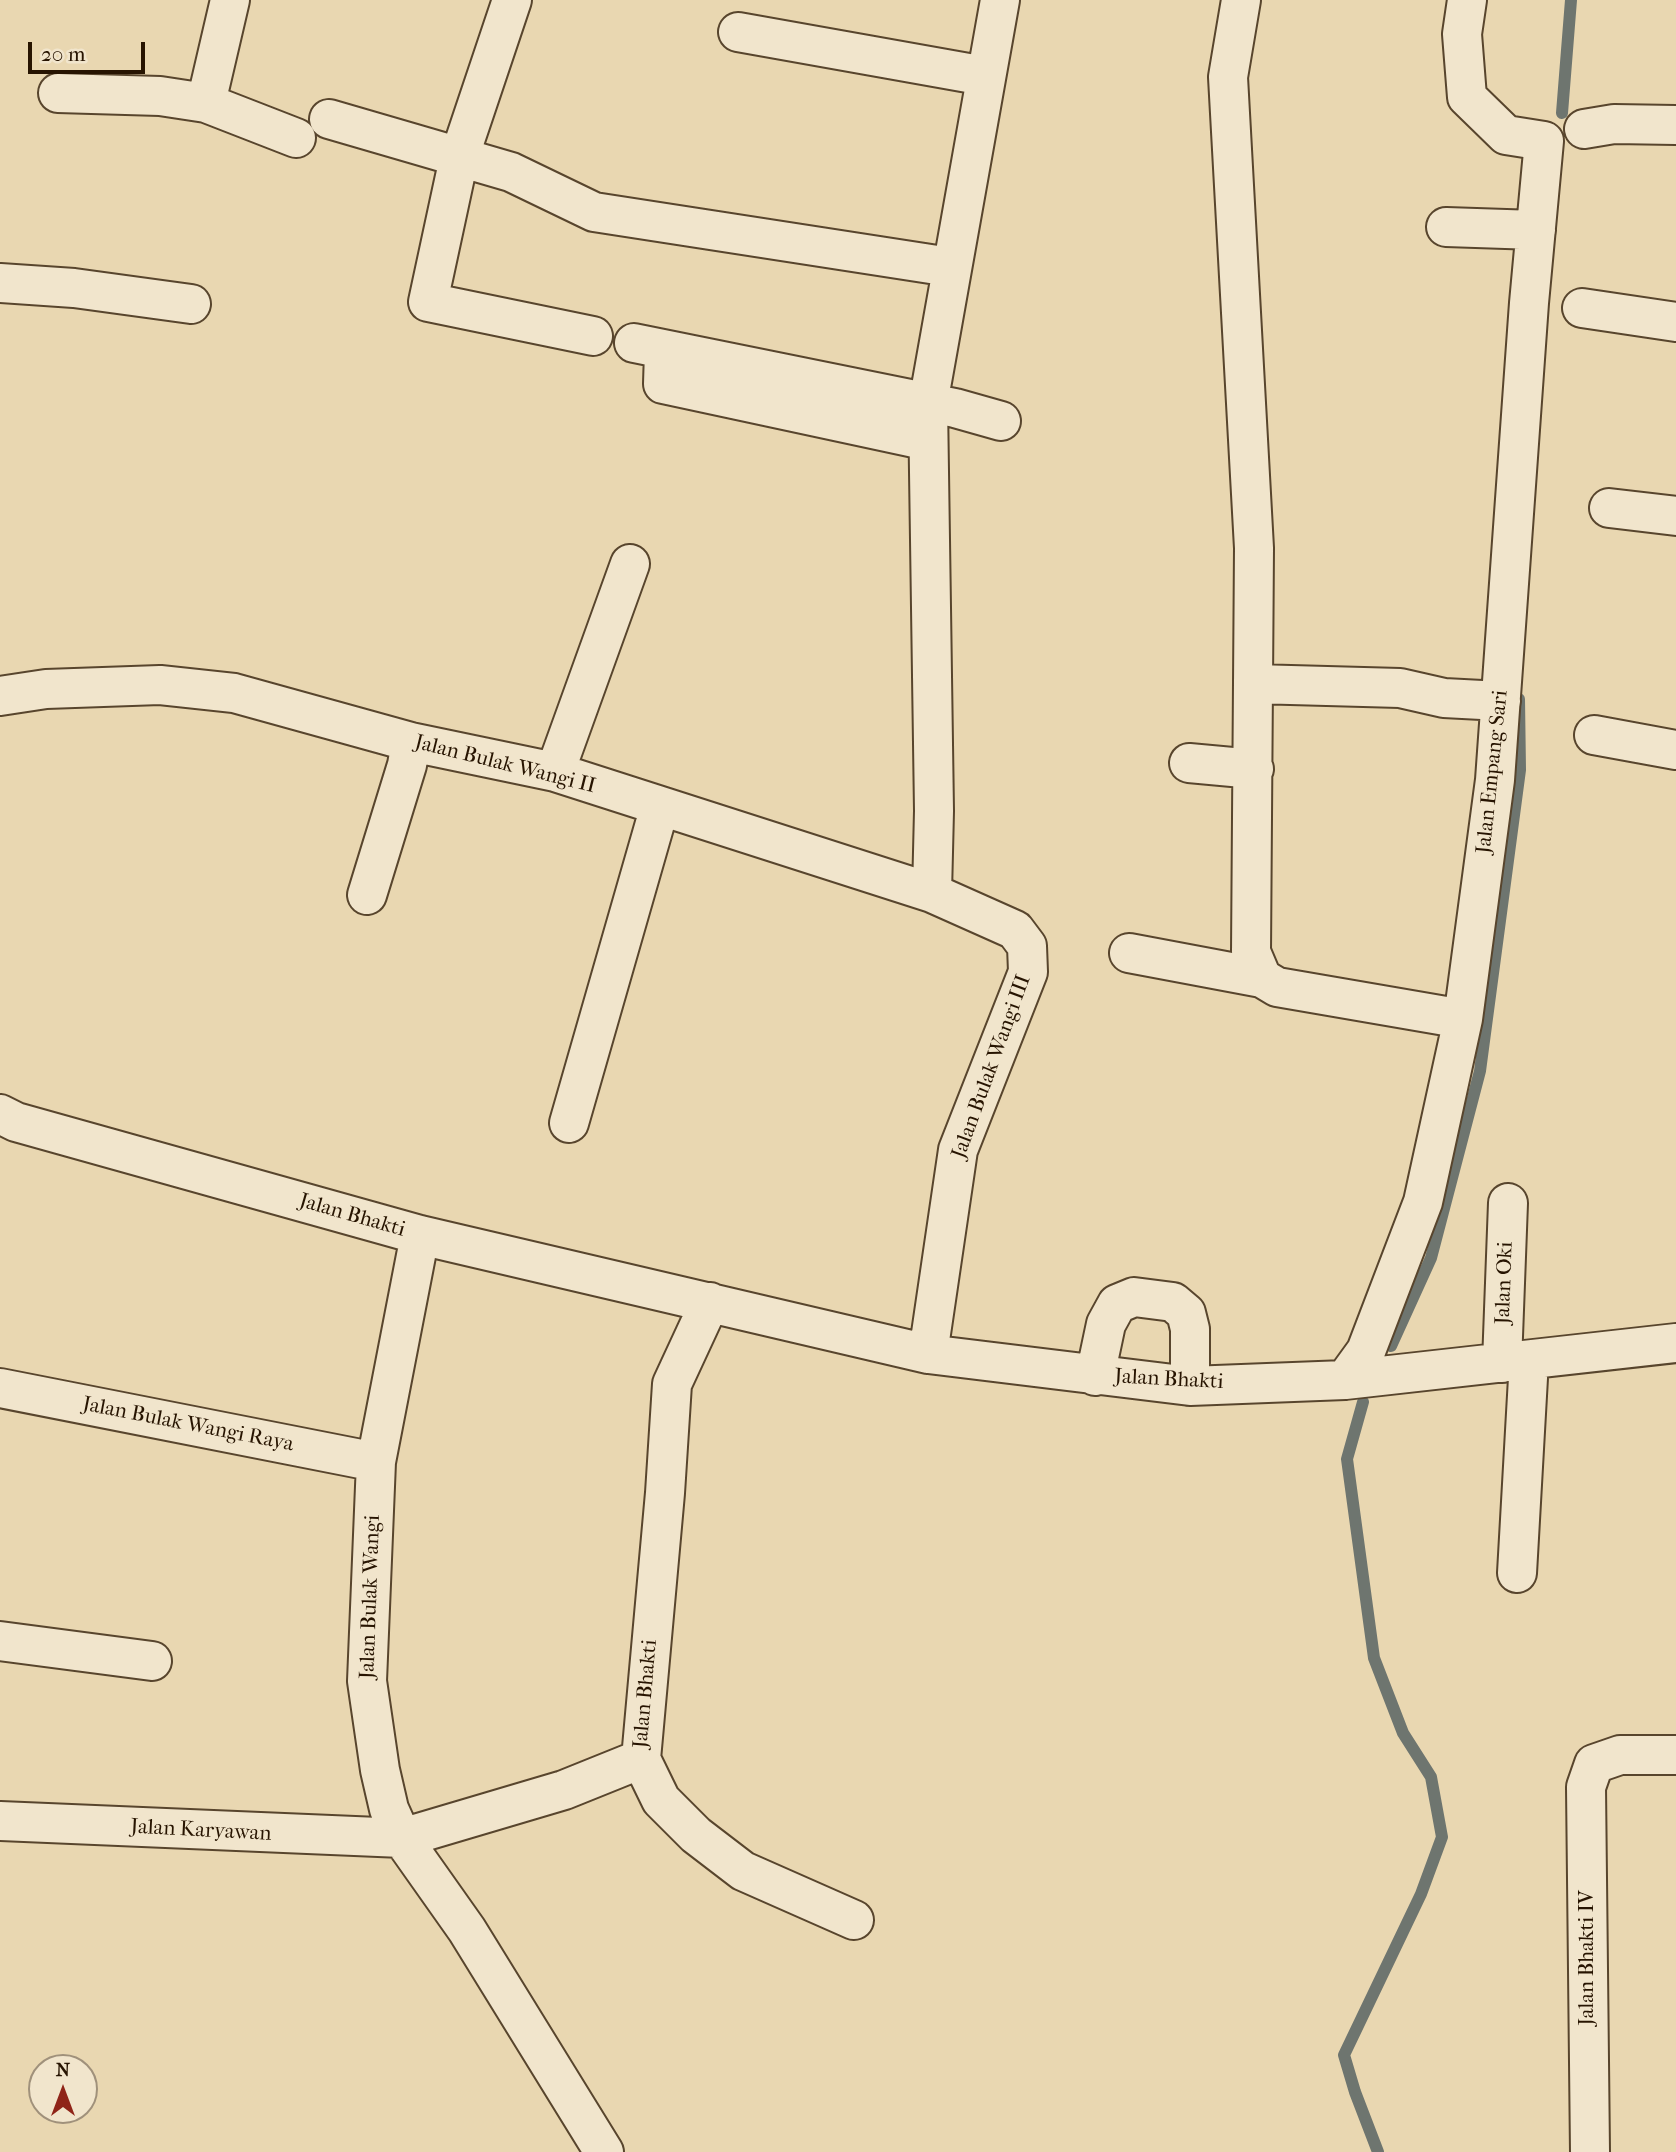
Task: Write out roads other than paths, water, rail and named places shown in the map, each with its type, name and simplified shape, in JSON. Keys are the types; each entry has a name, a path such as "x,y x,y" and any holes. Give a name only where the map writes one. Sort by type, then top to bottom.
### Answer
{"street":[{"path":"206,103 230,0"},
{"path":"512,0 459,158 428,302 593,336"},
{"path":"932,893 934,811 928,404 950,267 1000,0"},
{"path":"1241,0 1228,77 1254,548 1251,952 1262,978"},
{"name":"Jalan Empang Sari","path":"1345,1380 1366,1351 1423,1202 1463,1018 1495,780 1544,142 1506,135 1467,97 1462,34 1467,0"},
{"path":"738,32 985,76"},
{"path":"58,93 160,96 206,103 296,138"},
{"path":"329,119 511,172 594,212 950,267"},
{"path":"1584,129 1614,124 1676,125"},
{"path":"1446,227 1536,230"},
{"path":"0,283 74,288 191,304"},
{"path":"1582,308 1676,322"},
{"path":"928,441 663,384 649,347 1000,421"},
{"path":"1609,508 1676,516"},
{"path":"555,772 630,564"},
{"path":"1254,684 1387,687 1444,698 1501,701"},
{"name":"Jalan Bulak Wangi II","path":"0,696 46,689 160,685 234,693 411,742 555,772 932,893 1015,930 1027,946"},
{"path":"1594,735 1676,750"},
{"path":"367,895 407,765 411,742"},
{"path":"1189,763 1254,769"},
{"path":"569,1123 660,806"},
{"name":"Jalan Bulak Wangi III","path":"928,1353 958,1150 1028,972 1027,946"},
{"path":"1129,953 1262,978 1277,987 1463,1018"},
{"name":"Jalan Bhakti","path":"0,1114 16,1122 420,1235 928,1353 1095,1376 1190,1386 1345,1380 1676,1343"},
{"name":"Jalan Oki","path":"1508,1203 1515,1362 1517,1573"},
{"name":"Jalan Bulak Wangi","path":"420,1235 376,1462 367,1681 386,1796 402,1838 467,1930 604,2152"},
{"path":"1095,1376 1106,1324 1117,1304 1134,1297 1147,1298 1173,1302 1186,1313 1190,1329 1190,1386"},
{"name":"Jalan Bhakti","path":"402,1838 564,1790 641,1759 672,1384 709,1302"},
{"name":"Jalan Bulak Wangi Raya","path":"0,1388 376,1462"},
{"path":"0,1642 152,1661"},
{"name":"Jalan Bhakti IV","path":"1590,2152 1586,1787 1594,1765 1620,1755 1676,1755"},
{"path":"641,1759 662,1800 696,1835 743,1871 854,1920"},
{"name":"Jalan Karyawan","path":"0,1821 402,1838"}],"waterway":[{"path":"1562,113 1571,0"},
{"path":"1391,1346 1431,1258 1480,1071 1520,770 1519,699"},
{"path":"1363,1402 1347,1459 1374,1658 1403,1733 1431,1777 1442,1837 1421,1894 1344,2055 1378,2152"}]}
